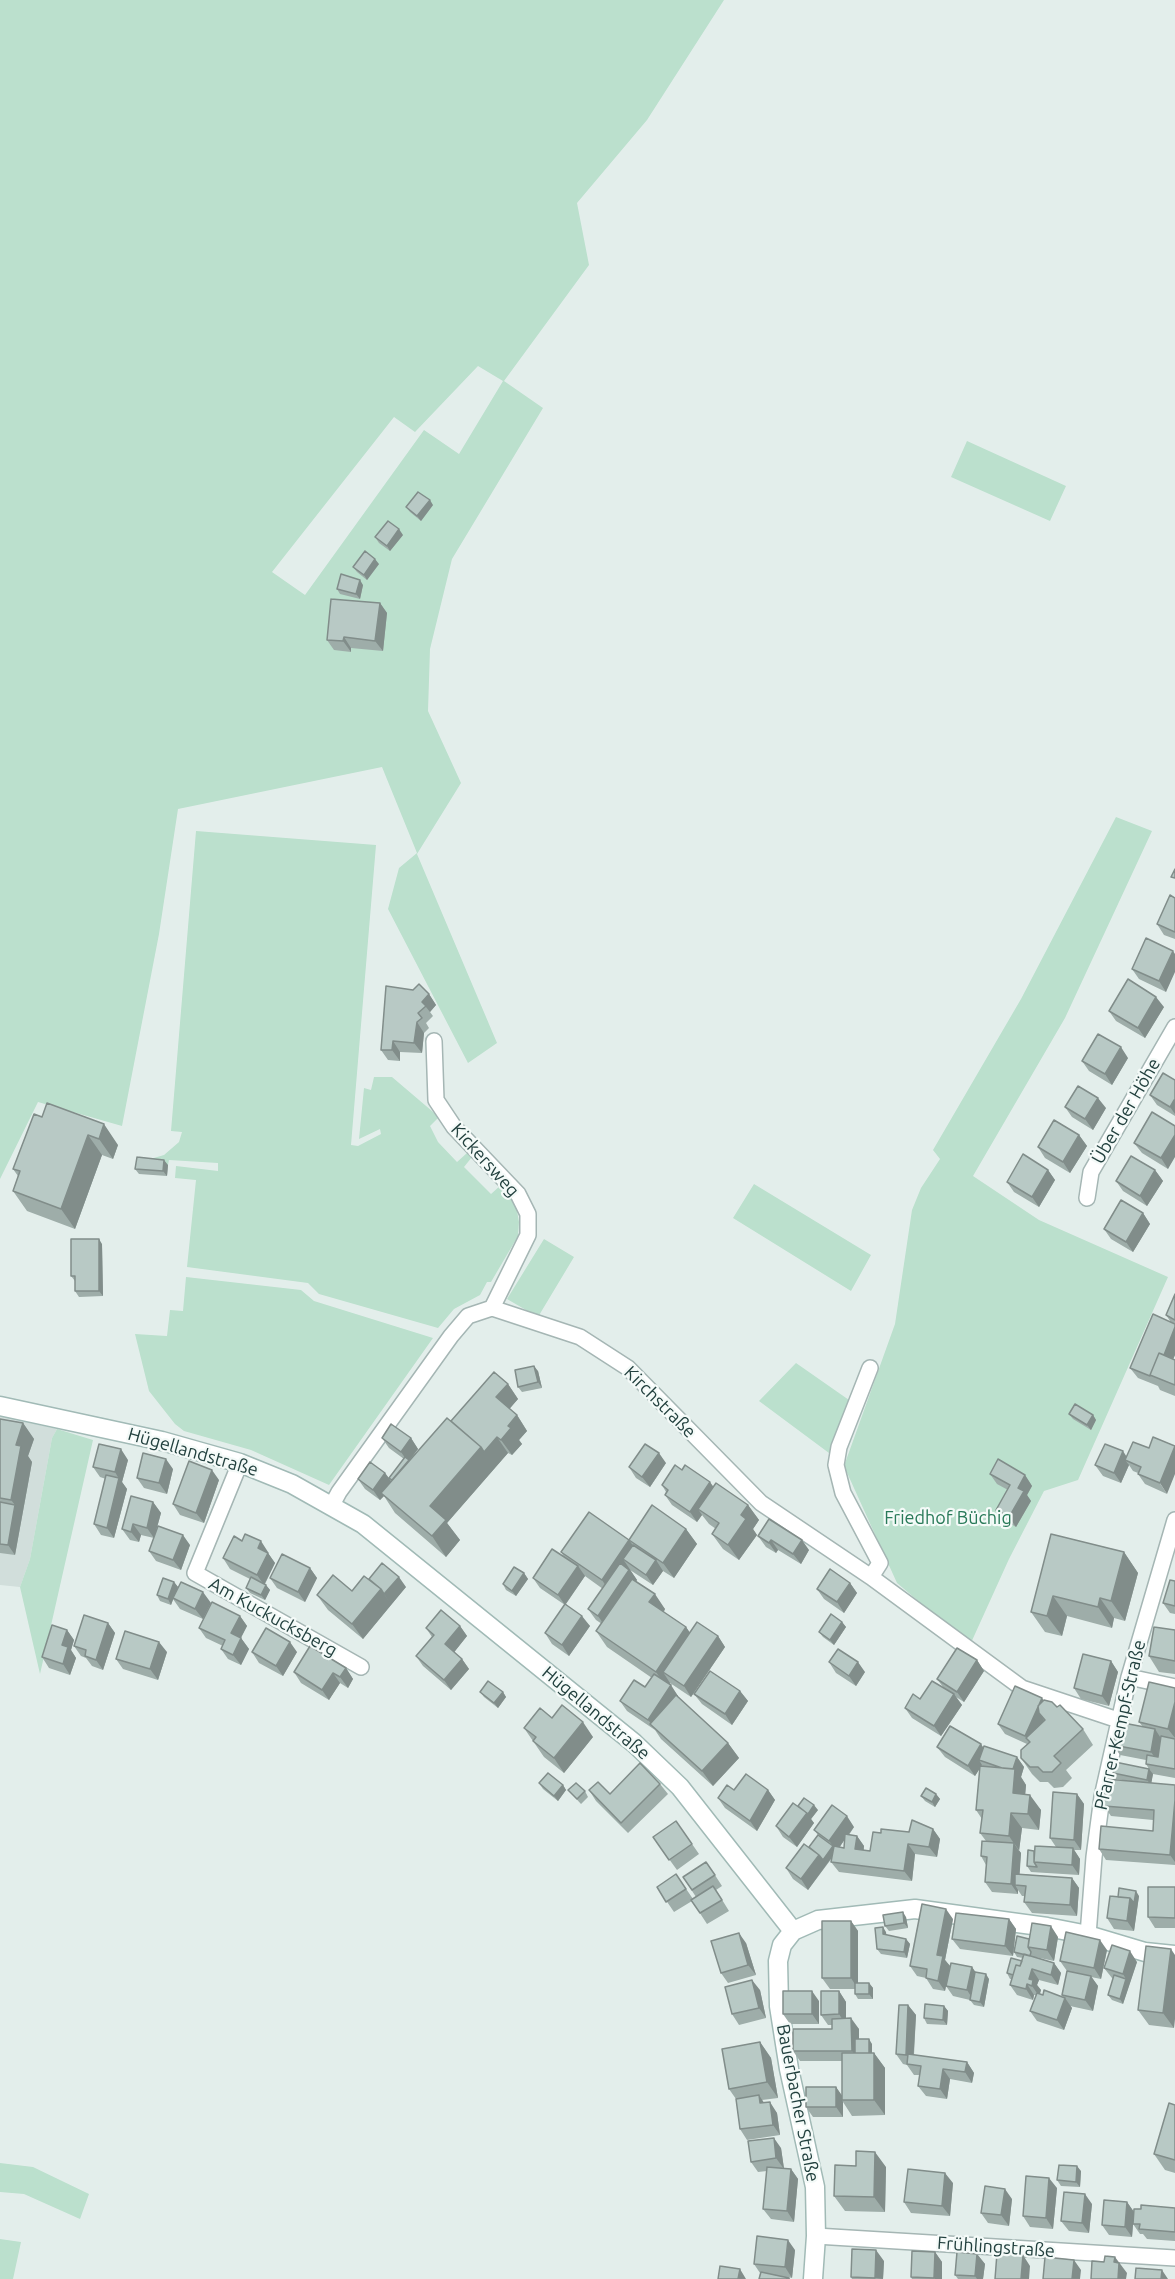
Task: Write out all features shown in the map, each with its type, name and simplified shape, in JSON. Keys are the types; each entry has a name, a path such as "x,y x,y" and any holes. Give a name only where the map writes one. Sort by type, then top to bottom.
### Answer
{"street":[{"name":"Über der Höhe","path":"1087,1198 1091,1172 1175,1027"},
{"name":"Kickersweg","path":"434,1041 436,1100 454,1127 518,1194 528,1214 528,1235 492,1308"},
{"path":"332,1505 451,1336 468,1316 492,1308"},
{"name":"Kirchstraße","path":"492,1308 580,1337 628,1368 761,1503 871,1577 1022,1688 1118,1720"},
{"path":"870,1368 839,1447 836,1466 843,1493 879,1563 871,1577"},
{"name":"Hügellandstraße","path":"0,1406 162,1441 240,1463 332,1505 393,1548 634,1743 680,1787 793,1931"},
{"name":"Am Kuckucksberg","path":"240,1463 195,1573 362,1667"},
{"name":"Pfarrer-Kempf-Straße","path":"1088,1935 1098,1827 1118,1720 1175,1520"},
{"path":"1129,1677 1175,1687"},
{"path":"793,1931 818,1920 915,1909 1088,1935 1145,1952 1175,1955"},
{"name":"Bauerbacher Straße","path":"793,1931 782,1945 778,1961 779,2006 789,2068 815,2187 816,2236 813,2279"},
{"name":"Frühlingstraße","path":"816,2236 1175,2258"}],"shaded area":[{"path":"0,1416 57,1429 52,1438 30,1559 20,1587 0,1585"}],"green space":[{"path":"0,0 724,0 647,120 577,203 589,265 504,381 543,408 452,559 430,649 428,711 461,783 417,854 497,1043 468,1063 388,909 399,868 417,853 382,767 178,809 159,934 122,1126 38,1102 0,1179","holes":["478,366 503,381 459,454 424,430 305,595 272,572 394,417 415,432"]},
{"path":"967,441 1066,486 1050,521 951,477"},
{"name":"Friedhof Büchig","path":"1116,817 1152,831 1065,1018 973,1176 1039,1220 1168,1277 1078,1480 1044,1491 1009,1559 970,1645 897,1583 844,1466 895,1324 912,1210 921,1188 940,1159 933,1150 1021,999"},
{"path":"196,831 376,845 351,1145 358,1146 381,1134 380,1129 359,1139 364,1088 371,1090 374,1077 392,1077 439,1117 430,1126 438,1142 457,1162 467,1153 472,1157 464,1167 491,1194 501,1185 516,1205 519,1222 518,1236 491,1282 487,1282 480,1295 454,1309 438,1328 319,1294 308,1283 187,1267 196,1180 175,1178 176,1166 218,1171 218,1163 169,1160 168,1165 140,1162 164,1155 179,1142 182,1132 171,1131"},
{"path":"754,1184 871,1255 851,1291 733,1218"},
{"path":"544,1239 574,1257 538,1317 507,1299"},
{"path":"186,1277 301,1290 314,1301 433,1338 329,1485 251,1450 184,1431 175,1424 149,1391 135,1334 167,1336 170,1310 183,1311"},
{"path":"796,1363 849,1400 829,1453 759,1401"},
{"path":"57,1429 93,1440 40,1674 20,1587 30,1559 52,1438"},
{"path":"0,2163 33,2167 89,2194 80,2219 24,2194 0,2192"},
{"path":"0,2239 21,2242 13,2279 0,2279"}],"building":[{"path":"418,492 430,500 417,516 406,507"},
{"path":"388,521 399,529 387,546 375,537"},
{"path":"365,551 375,559 364,575 353,567"},
{"path":"341,574 360,580 356,594 337,589"},
{"path":"331,599 380,603 375,641 344,637 343,641 327,640"},
{"path":"1170,895 1175,898 1175,932 1157,924"},
{"path":"1146,938 1173,951 1159,981 1132,969"},
{"path":"1128,979 1156,997 1138,1028 1109,1011"},
{"path":"419,984 429,994 422,1002 426,1006 418,1013 422,1018 417,1022 414,1043 393,1041 392,1050 381,1050 386,986 413,990"},
{"path":"1098,1034 1121,1047 1105,1074 1082,1061"},
{"path":"1163,1073 1175,1080 1175,1101 1170,1107 1150,1095"},
{"path":"1078,1086 1098,1098 1085,1119 1065,1107"},
{"path":"47,1103 104,1124 99,1139 88,1135 61,1209 13,1191 20,1171 13,1169 34,1114 42,1117"},
{"path":"1152,1112 1175,1126 1175,1135 1161,1158 1134,1143"},
{"path":"1054,1120 1079,1135 1063,1162 1038,1147"},
{"path":"1023,1154 1048,1170 1032,1197 1007,1182"},
{"path":"1131,1156 1155,1170 1140,1196 1116,1181"},
{"path":"137,1157 164,1160 163,1171 135,1169"},
{"path":"1121,1200 1143,1213 1126,1242 1104,1229"},
{"path":"71,1239 99,1239 99,1291 75,1291 75,1276 71,1276"},
{"path":"1175,1294 1175,1320 1166,1315"},
{"path":"1153,1314 1175,1324 1175,1327 1164,1355 1159,1353 1150,1376 1130,1368"},
{"path":"1159,1353 1175,1360 1175,1385 1150,1375"},
{"path":"534,1366 538,1382 518,1387 515,1370"},
{"path":"494,1372 508,1384 496,1397 517,1415 508,1426 511,1428 501,1440 497,1437 484,1452 451,1421"},
{"path":"1075,1404 1093,1415 1087,1425 1069,1414"},
{"path":"447,1418 481,1447 430,1506 446,1520 432,1536 381,1493"},
{"path":"0,1419 23,1423 16,1445 21,1446 11,1500 0,1498"},
{"path":"391,1424 411,1438 401,1452 382,1438"},
{"path":"1153,1437 1175,1446 1160,1483 1138,1474 1141,1467 1125,1460 1133,1442 1149,1448"},
{"path":"99,1444 121,1449 115,1472 93,1467"},
{"path":"645,1444 659,1453 642,1477 629,1467"},
{"path":"1105,1444 1123,1451 1114,1473 1095,1465"},
{"path":"143,1453 166,1459 159,1483 137,1478"},
{"path":"405,1457 409,1460 392,1480 389,1478"},
{"path":"998,1459 1025,1475 1018,1488 1024,1491 1009,1517 996,1510 1010,1485 990,1474"},
{"path":"189,1461 212,1470 196,1513 173,1504"},
{"path":"370,1462 385,1473 373,1490 358,1479"},
{"path":"675,1465 682,1470 685,1465 710,1482 690,1512 665,1495 668,1490 662,1485"},
{"path":"106,1475 119,1478 107,1528 94,1524"},
{"path":"716,1483 748,1505 741,1515 746,1519 728,1545 712,1534 719,1523 698,1509"},
{"path":"131,1496 153,1502 147,1528 133,1524 131,1532 122,1529"},
{"path":"0,1502 15,1505 8,1545 0,1544"},
{"path":"652,1505 686,1529 663,1563 629,1540"},
{"path":"589,1512 629,1540 602,1580 561,1552"},
{"path":"769,1519 802,1540 793,1554 771,1540 769,1543 758,1536"},
{"path":"158,1526 183,1535 173,1560 149,1551"},
{"path":"245,1534 261,1541 258,1548 268,1553 257,1575 223,1558 234,1536 242,1541"},
{"path":"1051,1534 1124,1552 1111,1601 1100,1598 1098,1607 1053,1596 1047,1616 1031,1612"},
{"path":"633,1545 656,1560 646,1575 623,1559"},
{"path":"552,1549 578,1566 558,1595 533,1578"},
{"path":"282,1554 310,1568 298,1592 270,1578"},
{"path":"382,1563 399,1577 384,1594 369,1579"},
{"path":"620,1563 629,1570 598,1616 588,1609"},
{"path":"514,1567 524,1573 512,1591 503,1584"},
{"path":"830,1569 850,1583 837,1602 817,1589"},
{"path":"333,1575 352,1591 364,1576 381,1589 352,1624 317,1595"},
{"path":"251,1577 266,1585 261,1595 246,1588"},
{"path":"163,1578 174,1582 168,1599 157,1595"},
{"path":"632,1579 655,1594 649,1602 686,1627 656,1672 596,1631"},
{"path":"1170,1580 1175,1581 1175,1606 1163,1603"},
{"path":"181,1582 203,1592 195,1609 173,1598"},
{"path":"212,1602 240,1616 231,1633 241,1638 233,1655 221,1649 225,1640 199,1628"},
{"path":"565,1604 582,1616 562,1645 545,1633"},
{"path":"441,1610 460,1626 445,1644 462,1659 444,1680 416,1656 434,1635 426,1628"},
{"path":"831,1614 842,1622 830,1640 819,1632"},
{"path":"84,1615 108,1623 96,1660 85,1656 86,1650 74,1646"},
{"path":"697,1622 718,1636 684,1686 663,1672"},
{"path":"52,1625 67,1630 62,1645 68,1647 63,1664 42,1657"},
{"path":"1154,1627 1175,1630 1175,1661 1149,1656"},
{"path":"266,1628 290,1642 276,1666 252,1652"},
{"path":"125,1631 159,1642 150,1669 116,1659"},
{"path":"310,1646 346,1668 340,1677 333,1673 322,1690 294,1672"},
{"path":"957,1648 977,1660 957,1692 937,1679"},
{"path":"838,1649 858,1662 849,1676 829,1662"},
{"path":"1083,1654 1111,1661 1102,1696 1074,1688"},
{"path":"710,1671 740,1691 725,1714 694,1694"},
{"path":"654,1674 671,1685 648,1720 620,1701 634,1680 645,1687"},
{"path":"488,1681 503,1692 494,1703 480,1692"},
{"path":"932,1681 954,1694 934,1726 905,1708 913,1694 920,1699"},
{"path":"1149,1682 1175,1688 1175,1702 1168,1729 1139,1722"},
{"path":"1015,1686 1042,1698 1025,1736 998,1724"},
{"path":"676,1695 728,1743 702,1771 650,1724"},
{"path":"1044,1700 1052,1702 1057,1707 1060,1705 1083,1729 1054,1756 1061,1763 1052,1772 1043,1772 1038,1767 1030,1767 1021,1758 1021,1750 1030,1742 1026,1738 1045,1720 1039,1713 1038,1706"},
{"path":"562,1705 583,1722 554,1758 533,1741 536,1737 524,1728 540,1708 552,1718"},
{"path":"1118,1722 1155,1729 1151,1752 1113,1745"},
{"path":"950,1726 981,1744 968,1766 937,1747"},
{"path":"1161,1736 1175,1739 1175,1769 1146,1764 1147,1755 1158,1757"},
{"path":"984,1746 1017,1757 1013,1769 1002,1768 979,1760"},
{"path":"1115,1762 1149,1769 1147,1780 1113,1773"},
{"path":"640,1763 660,1784 621,1823 589,1790 598,1782 610,1794"},
{"path":"980,1766 1015,1769 1013,1793 1030,1795 1028,1814 1011,1813 1009,1836 980,1833 983,1810 976,1810"},
{"path":"548,1773 563,1785 554,1796 539,1783"},
{"path":"746,1774 768,1790 750,1821 718,1798 727,1785 734,1790"},
{"path":"1106,1779 1175,1785 1170,1855 1099,1849 1101,1826 1153,1831 1154,1810 1104,1806"},
{"path":"576,1783 585,1791 577,1799 568,1790"},
{"path":"926,1788 936,1794 932,1802 921,1796"},
{"path":"1053,1792 1077,1794 1074,1840 1050,1838"},
{"path":"804,1798 814,1805 808,1814 798,1806"},
{"path":"793,1803 807,1813 789,1837 776,1826"},
{"path":"832,1805 847,1816 829,1841 814,1830"},
{"path":"912,1820 933,1829 929,1847 908,1844 904,1871 831,1862 834,1846 844,1848 845,1834 857,1836 855,1849 870,1851 873,1832 881,1833 881,1829 909,1832"},
{"path":"676,1821 692,1844 669,1860 653,1837"},
{"path":"818,1835 833,1846 823,1860 809,1847"},
{"path":"982,1841 1014,1843 1011,1884 985,1882 987,1857 981,1856"},
{"path":"804,1844 819,1855 801,1879 786,1868"},
{"path":"1035,1846 1073,1848 1072,1865 1034,1862"},
{"path":"1028,1850 1034,1851 1034,1862 1037,1867 1027,1866"},
{"path":"706,1862 715,1875 692,1890 683,1877"},
{"path":"676,1874 686,1889 666,1902 657,1887"},
{"path":"1015,1874 1072,1878 1070,1905 1024,1902 1026,1886 1015,1885"},
{"path":"713,1886 722,1900 700,1913 691,1900"},
{"path":"1148,1887 1175,1887 1175,1918 1148,1917"},
{"path":"1119,1888 1136,1891 1134,1903 1130,1898 1118,1897"},
{"path":"1110,1896 1130,1898 1127,1921 1107,1918"},
{"path":"922,1904 946,1909 937,1955 943,1956 938,1981 926,1978 927,1969 910,1966"},
{"path":"903,1912 904,1923 885,1926 883,1915"},
{"path":"956,1913 1009,1919 1005,1946 952,1939"},
{"path":"822,1921 851,1921 851,1978 822,1978"},
{"path":"1032,1923 1051,1926 1047,1950 1028,1947"},
{"path":"883,1927 883,1934 906,1939 904,1952 877,1949 875,1928"},
{"path":"1066,1932 1100,1940 1094,1968 1060,1961"},
{"path":"739,1933 748,1965 721,1973 711,1941"},
{"path":"1017,1936 1029,1939 1030,1956 1014,1952"},
{"path":"1112,1945 1130,1951 1123,1974 1104,1968"},
{"path":"1146,1946 1171,1949 1163,2013 1138,2010"},
{"path":"1024,1954 1054,1963 1051,1975 1032,1969 1029,1979 1033,1980 1032,1986 1027,1984 1026,1989 1010,1985 1016,1965 1020,1966"},
{"path":"1011,1958 1022,1961 1020,1966 1016,1965 1013,1975 1007,1973"},
{"path":"951,1963 972,1967 967,1990 946,1986"},
{"path":"1067,1971 1091,1976 1085,2000 1062,1995"},
{"path":"975,1972 986,1974 980,2002 970,2000"},
{"path":"1114,1975 1126,1979 1120,1999 1108,1995"},
{"path":"752,1980 759,2008 732,2014 725,1987"},
{"path":"855,1983 869,1983 869,1994 855,1994"},
{"path":"1044,1990 1065,1998 1057,2020 1030,2011 1037,1993 1043,1995"},
{"path":"783,1991 812,1991 812,2014 783,2014"},
{"path":"821,1991 839,1991 839,2014 821,2015"},
{"path":"925,2004 944,2006 943,2020 924,2018"},
{"path":"899,2005 908,2005 906,2055 896,2054"},
{"path":"851,2018 852,2051 793,2051 793,2029 832,2029 832,2019"},
{"path":"855,2039 869,2039 869,2053 855,2053"},
{"path":"760,2042 767,2082 729,2089 722,2049"},
{"path":"842,2053 874,2053 874,2100 842,2100"},
{"path":"908,2054 967,2062 965,2072 943,2069 940,2089 918,2086 921,2066 907,2064"},
{"path":"806,2087 836,2087 836,2107 806,2107"},
{"path":"759,2095 760,2103 770,2102 773,2125 740,2129 736,2099"},
{"path":"1169,2103 1175,2105 1175,2160 1154,2154"},
{"path":"774,2138 776,2158 751,2162 748,2141"},
{"path":"856,2151 875,2152 874,2197 834,2196 835,2165 856,2166"},
{"path":"1059,2165 1077,2166 1076,2182 1057,2180"},
{"path":"767,2167 791,2169 787,2211 763,2209"},
{"path":"908,2169 945,2173 942,2206 904,2202"},
{"path":"1026,2176 1049,2178 1046,2218 1023,2216"},
{"path":"985,2186 1005,2189 1001,2215 981,2213"},
{"path":"1064,2192 1085,2194 1082,2223 1061,2221"},
{"path":"1104,2200 1127,2202 1125,2227 1102,2225"},
{"path":"1141,2205 1175,2208 1175,2232 1139,2229 1140,2224 1133,2224 1134,2209 1141,2209"},
{"path":"757,2236 788,2240 785,2267 754,2264"},
{"path":"852,2249 876,2250 875,2278 851,2277"},
{"path":"912,2251 935,2252 934,2278 911,2277"},
{"path":"957,2252 977,2254 975,2276 955,2275"},
{"path":"997,2253 1023,2255 1021,2279 995,2279"},
{"path":"1105,2256 1115,2257 1114,2262 1119,2263 1118,2279 1091,2279 1092,2261 1104,2262"},
{"path":"1045,2257 1074,2260 1072,2279 1043,2279"},
{"path":"720,2266 740,2269 738,2279 718,2279"},
{"path":"1136,2268 1162,2270 1161,2279 1135,2279"},
{"path":"761,2272 789,2278 789,2279 759,2279"}]}
